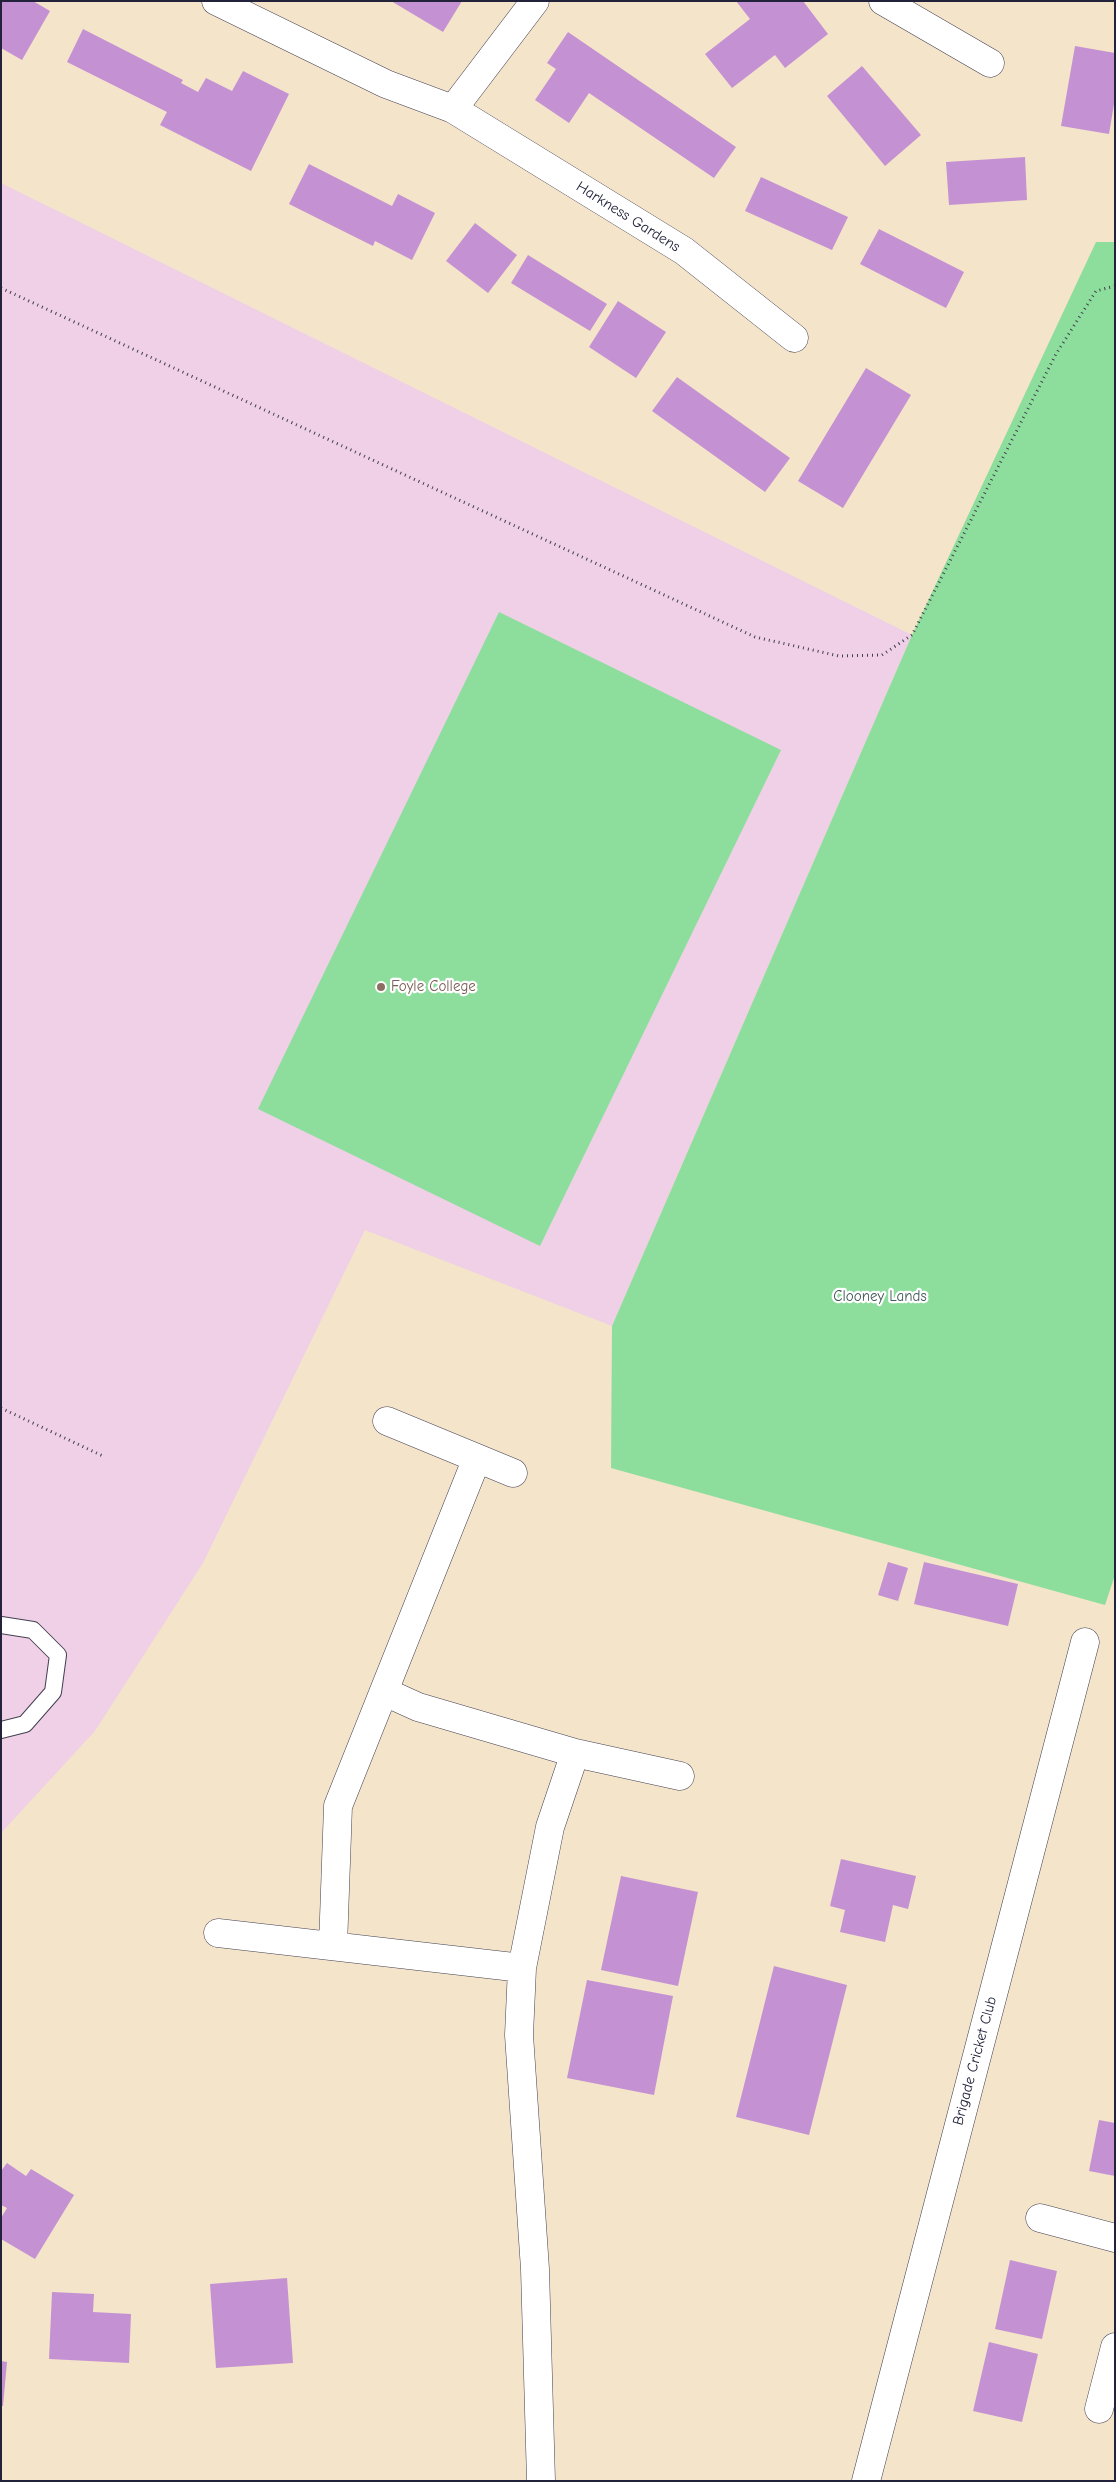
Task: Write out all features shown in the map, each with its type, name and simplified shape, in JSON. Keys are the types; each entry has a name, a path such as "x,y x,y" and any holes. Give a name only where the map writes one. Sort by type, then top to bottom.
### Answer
{"street":[{"name":"Harkness Gardens","path":"216,1 386,84 453,109 684,251 794,338"},
{"path":"453,109 534,1"},
{"path":"883,1 990,63"},
{"path":"387,1421 513,1473"},
{"path":"333,1946 338,1806 477,1458"},
{"name":"Brigade Cricket Club","path":"866,2481 1085,1642"},
{"path":"385,1692 418,1707 575,1753 680,1776"},
{"path":"541,2481 535,2269 520,2035 522,1968 550,1827 575,1753"},
{"path":"218,1933 522,1968"},
{"path":"1040,2218 1115,2238"},
{"path":"1100,2409 1115,2347"}],"lane":[{"path":"1,1626 33,1630 58,1655 53,1692 25,1724 1,1730"}],"path":[{"path":"1,288 755,637 839,656 882,656 912,635 1056,354 1096,291 1115,286"},
{"path":"1,1408 105,1456"}],"shaded area":[{"name":"Foyle College","path":"1,183 912,635 612,1326 365,1230 203,1563 95,1731 1,1833"}],"green space":[{"name":"Clooney Lands","path":"1096,242 1115,242 1115,1575 1105,1605 611,1468 612,1326 912,635"},
{"path":"499,612 781,750 540,1246 258,1109"}],"building":[{"path":"1,1 33,1 50,11 22,60 1,48"},
{"path":"391,1 462,1 443,32"},
{"path":"736,1 803,1 828,34 785,68 775,55 732,88 705,54 750,19"},
{"path":"83,29 183,80 181,83 198,92 206,78 232,91 243,71 289,94 251,171 160,125 167,112 67,62"},
{"path":"568,32 736,147 714,178 589,93 569,123 535,100 556,69 547,63"},
{"path":"1075,46 1115,53 1115,98 1109,134 1061,126"},
{"path":"862,66 921,135 885,166 827,96"},
{"path":"1025,157 1027,200 949,205 946,162"},
{"path":"309,164 392,206 398,194 435,213 412,260 375,241 373,246 289,204"},
{"path":"761,177 848,217 832,250 745,211"},
{"path":"475,223 517,255 488,293 446,261"},
{"path":"879,229 964,272 946,308 860,264"},
{"path":"528,255 607,304 590,331 511,283"},
{"path":"618,301 666,332 636,378 589,347"},
{"path":"866,368 911,395 843,508 798,481"},
{"path":"677,377 790,458 765,492 652,411"},
{"path":"888,1562 908,1568 898,1601 878,1595"},
{"path":"924,1562 1018,1584 1008,1626 914,1604"},
{"path":"841,1859 916,1876 908,1909 893,1905 885,1942 840,1932 845,1910 830,1906"},
{"path":"621,1876 698,1892 678,1986 601,1970"},
{"path":"774,1966 847,1985 809,2135 736,2117"},
{"path":"587,1980 673,1996 654,2095 567,2078"},
{"path":"1099,2120 1115,2123 1115,2176 1089,2171"},
{"path":"7,2163 26,2176 31,2169 74,2195 35,2259 1,2239 1,2218 7,2208 1,2205 1,2171"},
{"path":"1010,2260 1057,2271 1042,2339 995,2329"},
{"path":"287,2278 293,2363 216,2368 210,2284"},
{"path":"52,2292 94,2294 93,2312 131,2314 129,2363 49,2359"},
{"path":"989,2342 1038,2354 1022,2422 973,2411"},
{"path":"1,2361 7,2362 3,2406 1,2406"}],"place":[{"name":"Foyle College","path":"381,987"}]}
